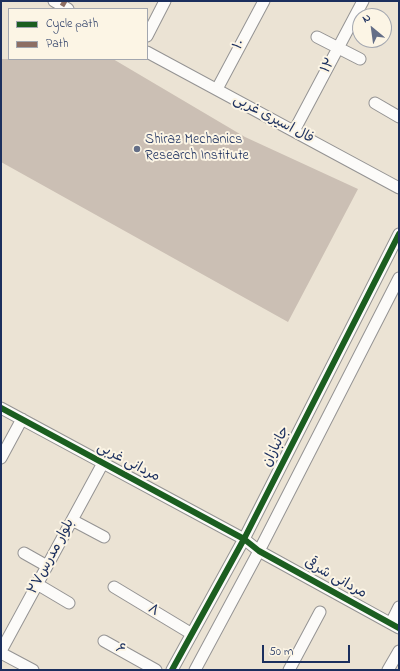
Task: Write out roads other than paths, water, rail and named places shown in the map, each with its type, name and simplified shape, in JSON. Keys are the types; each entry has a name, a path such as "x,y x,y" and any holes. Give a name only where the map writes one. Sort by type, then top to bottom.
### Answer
{"street":[{"path":"148,34 165,1"},
{"name":"۱۰","path":"217,89 264,1"},
{"name":"۱۲","path":"294,131 363,1"},
{"path":"317,37 360,59"},
{"name":"فال اسیری غربی","path":"148,53 399,188"},
{"path":"375,103 399,117"},
{"name":"جانبازان","path":"172,670 244,539 399,234"},
{"path":"195,670 259,551 399,278"},
{"name":"مردانی غربی","path":"1,408 244,539 259,551"},
{"path":"1,458 22,419"},
{"name":"بلوار مدرس۲۷","path":"1,652 103,463"},
{"path":"72,520 104,537"},
{"name":"مردانی شرقی","path":"259,551 395,625"},
{"path":"24,553 47,566"},
{"path":"37,584 69,603"},
{"name":"۸","path":"114,587 192,634"},
{"path":"395,625 399,607"},
{"path":"289,670 320,612"},
{"name":"۶","path":"104,641 156,670"},
{"path":"388,670 399,651"},
{"path":"1,652 33,670"}],"place":[{"name":"Shiraz Mechanics Research Institute","path":"137,149"}]}
